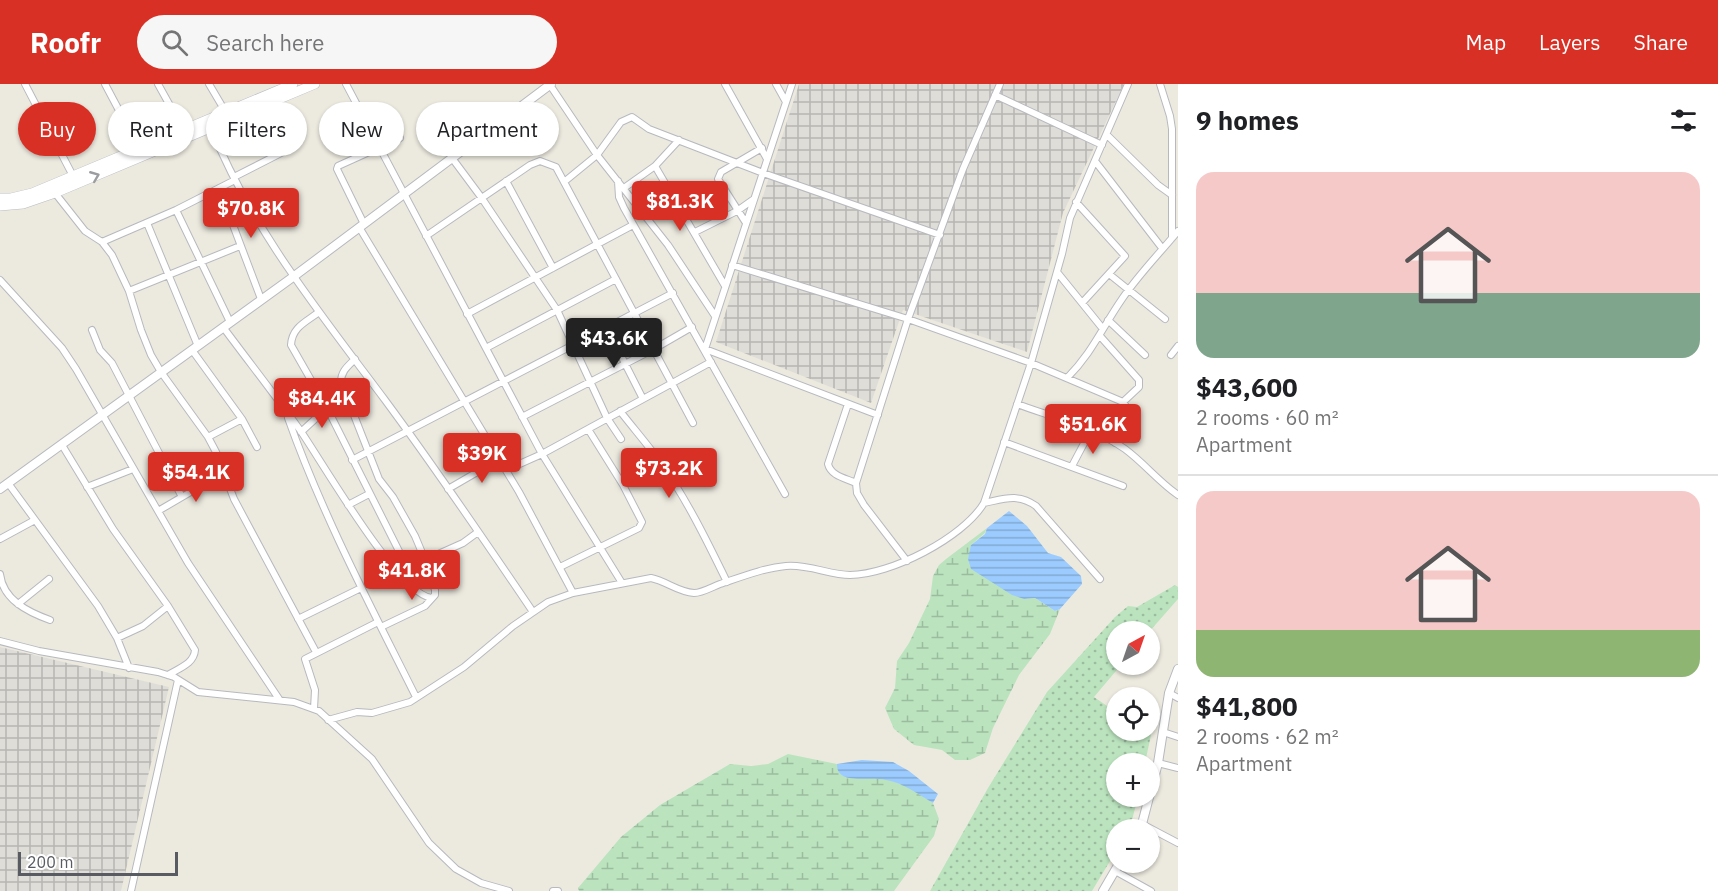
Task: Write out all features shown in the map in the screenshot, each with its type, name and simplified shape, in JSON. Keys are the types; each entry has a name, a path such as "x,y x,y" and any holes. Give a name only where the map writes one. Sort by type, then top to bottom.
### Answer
{"main road":[{"path":"248,102 293,84"},
{"path":"273,102 315,84"},
{"path":"0,201 23,204 206,130"},
{"path":"0,201 32,193 120,156"}],"street":[{"path":"25,84 73,176"},
{"path":"105,84 115,102"},
{"path":"158,84 168,102"},
{"path":"209,84 220,102"},
{"path":"346,84 355,102"},
{"path":"0,489 227,325 550,84 597,154 668,245 715,316"},
{"path":"725,84 767,159"},
{"path":"776,84 786,102"},
{"path":"705,349 792,84"},
{"path":"907,561 864,505 857,493 856,483 908,319 963,169 1000,84"},
{"path":"328,720 357,712 372,713 410,702 464,667 533,612 548,602 573,593 651,578 683,591 696,593 754,573 788,566 851,575 907,561 951,536 984,503 1031,363 1070,218 1128,84"},
{"path":"1067,378 1087,357 1128,290 1176,234 1172,195 1172,129 1160,84"},
{"path":"995,95 1102,145"},
{"path":"564,182 597,154 621,122 632,117 642,126 736,163 940,235"},
{"path":"1107,135 1158,185 1172,195"},
{"path":"624,188 655,166 679,140"},
{"path":"746,223 717,179 721,172 762,148"},
{"path":"224,156 234,179 293,276 408,431 533,612"},
{"path":"102,242 176,210 276,156"},
{"path":"358,156 340,164 337,169 361,225 506,470 573,593"},
{"path":"384,156 542,454 622,583"},
{"path":"452,158 557,310 608,418 621,439"},
{"path":"426,236 481,197 540,161 556,167 693,423"},
{"path":"1095,161 1162,248"},
{"path":"655,166 725,286"},
{"path":"506,181 553,268"},
{"path":"618,181 619,197 633,225 785,494"},
{"path":"219,188 261,299"},
{"path":"55,193 85,231 92,238 102,242 112,255 129,291 141,330 160,372 208,437 234,499 316,652"},
{"path":"695,232 754,199"},
{"path":"1076,202 1124,252 1125,256 1082,303"},
{"path":"176,210 201,261 227,325 348,505 403,578 422,594 432,598"},
{"path":"147,223 195,348 242,419 257,447"},
{"path":"467,314 633,225"},
{"path":"129,291 240,246"},
{"path":"732,265 908,319 1031,363 1123,402 1127,408 1115,443"},
{"path":"1057,272 1082,303 1101,333 1139,380 1138,387 1123,402"},
{"path":"1109,274 1166,319"},
{"path":"486,348 616,279"},
{"path":"0,280 62,348 76,369 188,563 279,699"},
{"path":"352,460 673,293"},
{"path":"319,312 295,330 291,335 291,345 327,408 411,574"},
{"path":"1108,320 1145,355"},
{"path":"522,417 692,327"},
{"path":"607,328 643,399"},
{"path":"92,330 100,350 112,363 182,497"},
{"path":"1171,355 1178,346"},
{"path":"705,349 878,416"},
{"path":"315,709 315,690 305,659 380,624 413,614 425,606 435,590 425,560 398,505 379,479 342,382 341,375 355,359"},
{"path":"506,470 542,454 711,362"},
{"path":"848,404 828,464 830,471 834,474 856,483"},
{"path":"1017,404 1115,443 1178,495"},
{"path":"301,432 327,408"},
{"path":"286,411 307,470 361,588 416,697"},
{"path":"620,411 661,464 677,489 701,529 727,582"},
{"path":"208,437 242,419"},
{"path":"560,567 639,528 642,522 623,485 588,429"},
{"path":"1072,466 1090,432"},
{"path":"1004,442 1123,486"},
{"path":"62,444 113,529 168,606 195,650 194,657 189,662 168,675"},
{"path":"448,489 479,471 496,454"},
{"path":"87,487 133,469"},
{"path":"158,511 223,473"},
{"path":"8,483 98,606 117,638 129,668"},
{"path":"348,505 369,494"},
{"path":"984,503 1013,496 1029,501 1036,506 1100,579"},
{"path":"0,539 35,520"},
{"path":"425,560 463,543 478,532"},
{"path":"403,578 428,567"},
{"path":"0,574 8,594 18,604 33,614 50,620"},
{"path":"18,604 49,579"},
{"path":"298,619 361,588"},
{"path":"117,638 143,626 168,606"},
{"path":"0,641 39,651 168,675 198,692 279,699 315,709 372,759 429,843 456,869 481,883 509,891"},
{"path":"1159,753 1169,693 1178,669"},
{"path":"131,891 178,680"},
{"path":"1169,693 1178,698"},
{"path":"1162,732 1178,737"},
{"path":"1160,764 1178,768"},
{"path":"1160,835 1178,843"},
{"path":"1103,891 1114,873"},
{"path":"1118,873 1150,891"},
{"path":"553,891 558,891"}],"shaded area":[{"path":"799,84 1124,84 1063,213 1027,352 903,310 871,403 716,342"},
{"path":"0,647 169,687 121,891 0,891"}],"green space":[{"path":"987,528 985,533 971,545 1024,599 1035,598 1055,611 1060,609 1050,634 1019,675 993,728 985,753 970,760 955,760 942,750 914,745 894,729 885,708 895,688 897,661 909,643 930,599 933,576 939,565"},
{"path":"1175,585 1178,587 1178,599 1159,621 1111,621 1128,606 1137,607"},
{"path":"1106,627 1106,675 1113,675 1094,697 1106,705 1106,741 1150,741 1147,753 1106,753 1106,807 1135,807 1132,819 1106,819 1106,868 1092,891 930,891 988,788 1047,692"},
{"path":"788,754 837,764 843,776 886,779 904,784 933,803 939,819 934,836 894,891 579,891 578,888 621,837 660,805 730,764 751,766 768,764"}],"water":[{"path":"1009,511 1027,526 1048,553 1061,557 1081,576 1082,584 1060,609 1055,611 1035,598 1024,599 1012,595 971,569 968,559 971,545 985,534 987,528"},
{"path":"862,760 893,762 909,771 938,794 933,803 893,781 857,779 841,775 838,771 837,764"}]}
